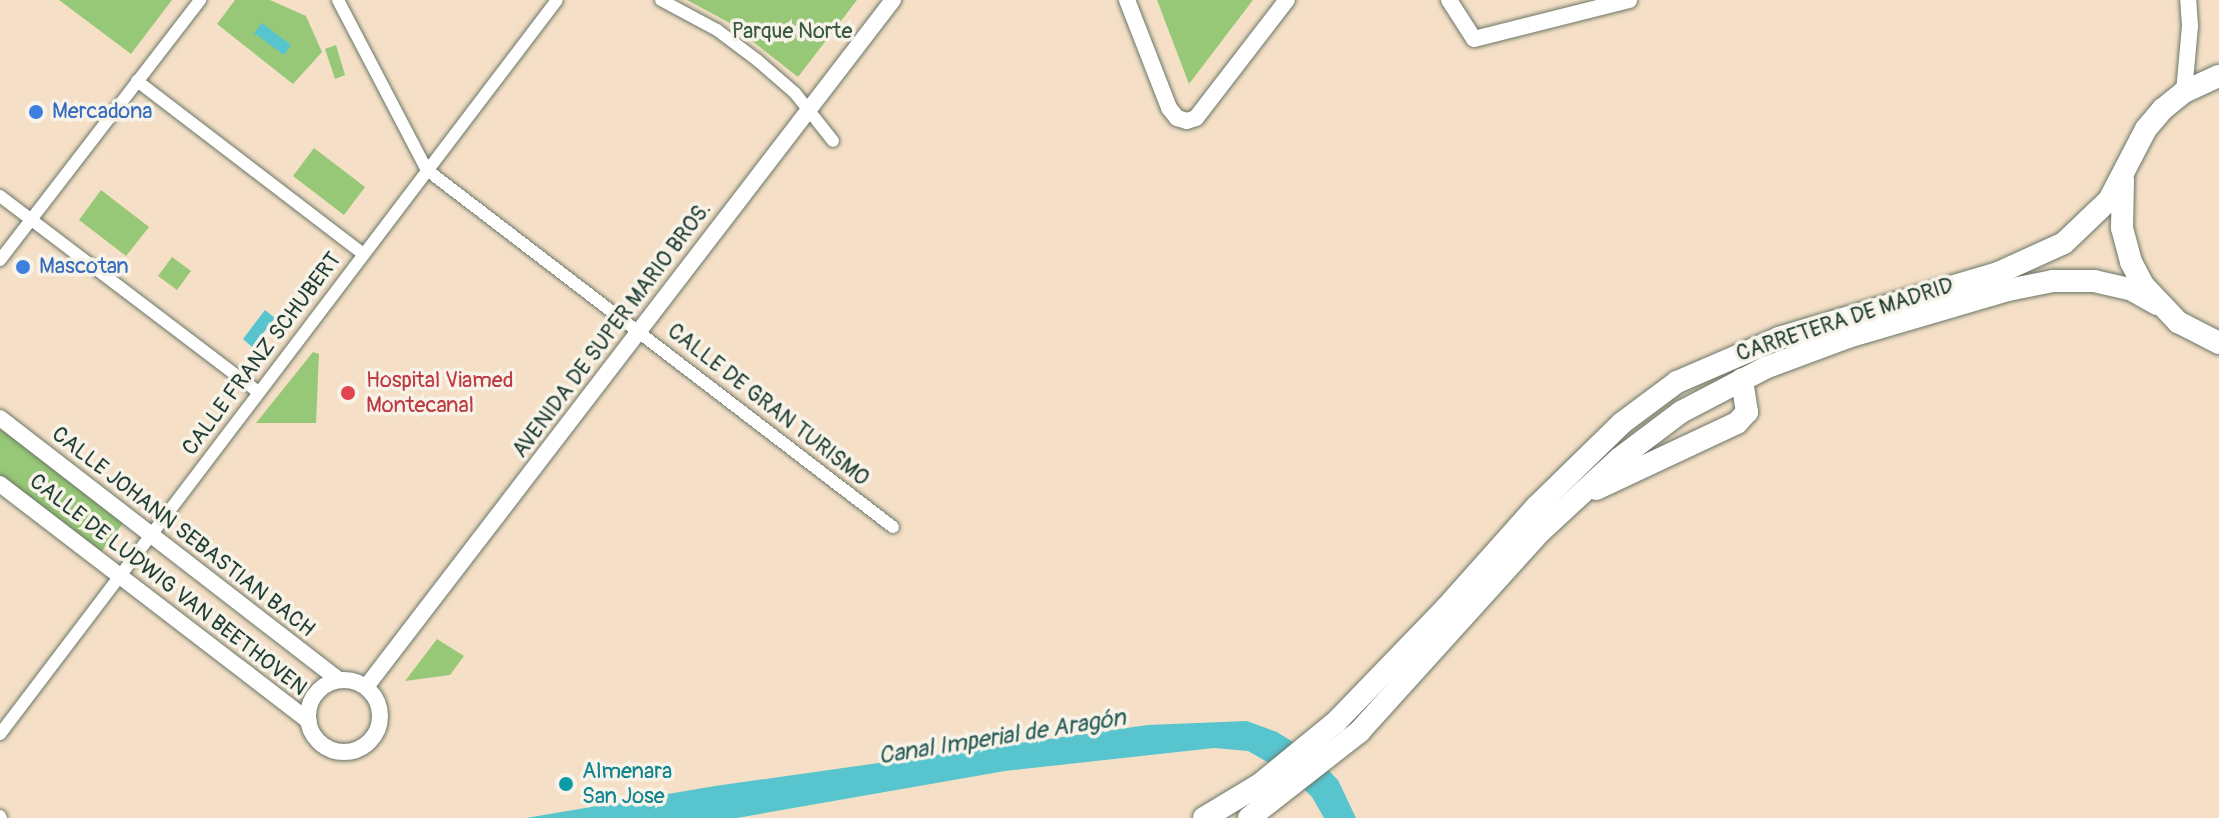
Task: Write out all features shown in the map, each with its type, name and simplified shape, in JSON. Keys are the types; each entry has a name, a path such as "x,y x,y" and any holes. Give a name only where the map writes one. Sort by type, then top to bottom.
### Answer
{"highway":[{"name":"CARRETERA DE MADRID","path":"1213,814 1259,785 1336,722 1446,608 1536,507 1622,423 1677,382 1779,338 2035,259 2075,236 2097,214 2124,175 2146,129 2184,92 2219,76"},
{"name":"CARRETERA DE MADRID","path":"2124,175 2120,208 2125,246 2135,272 2157,304 2178,322 2219,343"},
{"name":"CARRETERA DE MADRID","path":"1249,818 1359,732 1540,532 1579,494 1681,412 1742,379 1848,337 1972,300 2053,281 2112,284 2157,304"},
{"path":"1579,494 1737,423 1747,412 1742,379"}],"street":[{"path":"0,260 200,0"},
{"name":"CALLE DE GRAN TURISMO","path":"338,0 427,170 893,527"},
{"name":"CALLE FRANZ SCHUBERT","path":"0,734 557,0"},
{"path":"661,0 735,43 785,83 833,141"},
{"name":"AVENIDA DE SUPER MARIO BROS.","path":"366,687 893,0"},
{"path":"1127,0 1169,108 1181,120 1196,118 1287,0"},
{"path":"1449,0 1474,39 1629,0"},
{"path":"2184,92 2190,26 2188,0"},
{"path":"137,81 363,254"},
{"path":"0,196 258,392"},
{"name":"CALLE JOHANN SEBASTIAN BACH","path":"0,418 339,680"},
{"name":"CALLE DE LUDWIG VAN BEETHOVEN","path":"0,484 309,721"},
{"path":"339,680 366,687 378,702 381,716 377,731 366,745 347,752 330,749 316,738 309,721 315,695 339,680"}],"green space":[{"path":"59,0 172,0 131,54"},
{"path":"235,0 270,0 306,16 322,52 293,84 217,24"},
{"name":"Parque Norte","path":"687,0 857,0 798,77 728,22"},
{"path":"1157,0 1253,0 1189,84"},
{"path":"336,45 345,75 335,79 325,49"},
{"path":"314,148 365,187 344,215 293,176"},
{"path":"101,190 149,227 126,256 79,220"},
{"path":"172,257 191,271 177,290 158,276"},
{"path":"313,352 319,354 316,423 256,423"},
{"path":"0,426 125,521 100,553 0,477"},
{"path":"437,639 464,656 450,675 405,681"}],"water":[{"path":"262,23 291,45 284,55 254,33"},
{"path":"265,310 275,318 252,347 243,339"},
{"name":"Canal Imperial de Aragón","path":"1247,721 1277,732 1312,754 1338,780 1356,818 1324,818 1312,797 1290,775 1248,751 1214,748 1005,771 737,818 526,818 715,786 1148,725"}],"place":[{"name":"Mercadona","path":"36,112"},
{"name":"Mascotan","path":"23,267"},
{"name":"Hospital Viamed Montecanal","path":"348,393"},
{"name":"Almenara San Jose","path":"566,784"}]}
